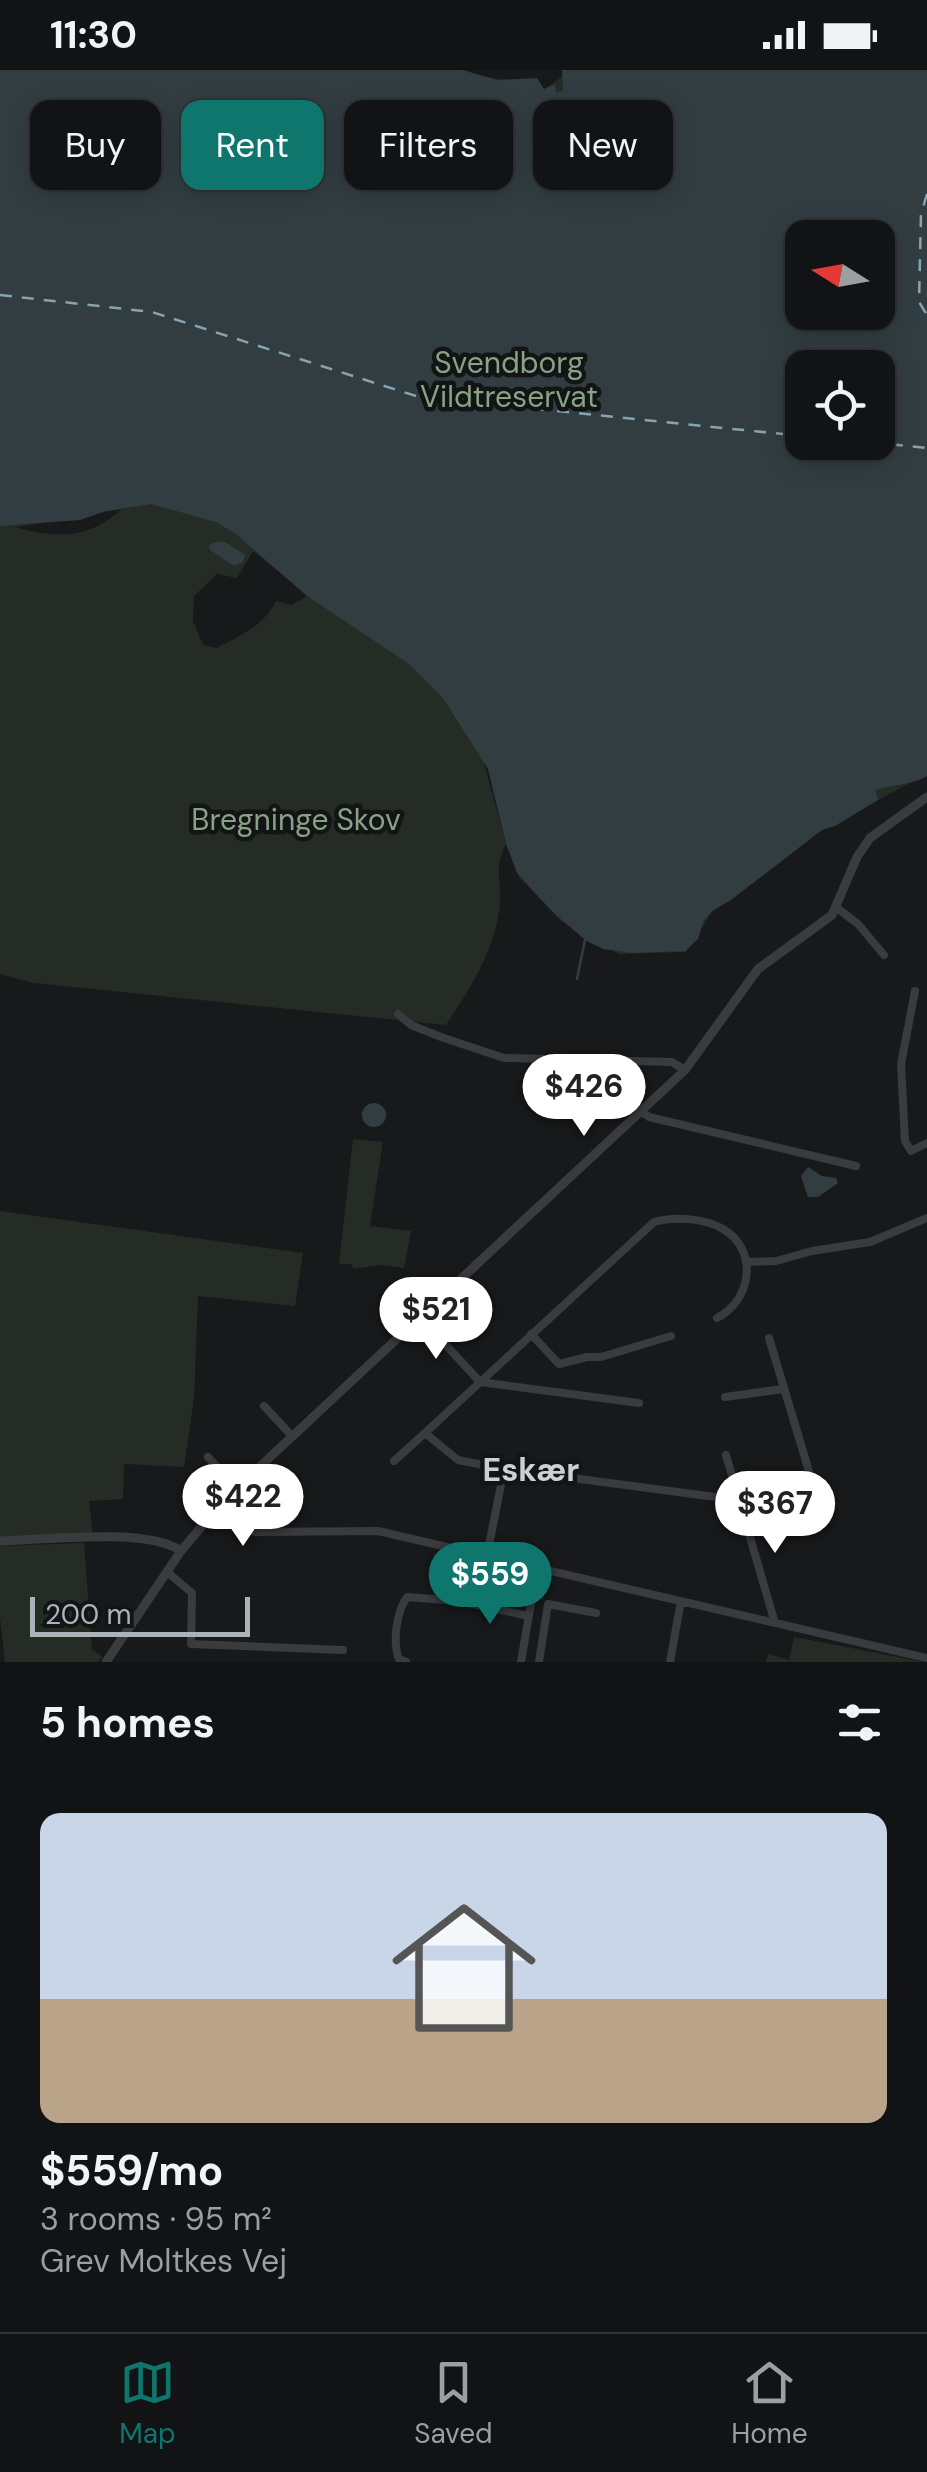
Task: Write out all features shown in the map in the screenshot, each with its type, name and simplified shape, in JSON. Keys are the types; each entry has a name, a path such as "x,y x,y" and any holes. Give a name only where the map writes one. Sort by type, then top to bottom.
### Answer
{"street":[{"path":"106,1662 166,1572 214,1510 685,1070 758,969 826,922 837,908 866,843 880,828 927,797"},
{"path":"837,908 858,924 884,955"},
{"path":"915,991 901,1064 905,1141 911,1151 927,1144"},
{"path":"398,1014 440,1037 504,1058 672,1062 685,1070"},
{"path":"642,1112 766,1147 856,1166"},
{"path":"746,1262 776,1261 812,1250 870,1242 926,1214"},
{"path":"394,1461 654,1222 703,1222 720,1227 734,1238 746,1262 747,1279 741,1296 717,1318"},
{"path":"420,1317 480,1382 638,1403"},
{"path":"531,1334 559,1364 587,1356 601,1357 671,1336"},
{"path":"425,1432 458,1460 504,1469 752,1502 800,1496 812,1486 769,1338"},
{"path":"725,1397 784,1388"},
{"path":"264,1406 291,1435"},
{"path":"726,1454 776,1623"},
{"path":"208,1457 236,1487"},
{"path":"487,1556 504,1469"},
{"path":"214,1510 233,1526 256,1532 366,1530 927,1658"},
{"path":"0,1541 141,1538 166,1542 181,1551"},
{"path":"521,1662 537,1568"},
{"path":"166,1572 192,1594 191,1644 343,1650"},
{"path":"406,1662 399,1659 395,1649 401,1606 407,1597 458,1601 545,1620"},
{"path":"670,1662 681,1601"},
{"path":"540,1662 548,1604 596,1613"}],"green space":[{"name":"Svendborg Vildtreservat","path":"0,70 456,70 545,89 571,70 927,70 927,774 807,838 712,912 686,952 619,954 561,921 519,877 490,769 484,763 506,844 499,868 500,905 487,953 446,1025 34,983 0,974","holes":["122,509 97,526 72,534 16,527","253,551 314,600 307,596 292,605 276,601 265,617 243,634 217,648 203,645 193,621 194,596 217,574 237,578"]},
{"path":"353,1139 383,1142 370,1226 411,1231 404,1268 381,1265 353,1269 352,1264 339,1264"},
{"path":"0,1211 303,1253 295,1306 198,1296 194,1399 184,1467 124,1464 123,1499 89,1501 93,1534 0,1538"},
{"path":"84,1543 92,1650 102,1656 98,1662 5,1662 0,1618 0,1546"},
{"path":"794,1637 924,1662 765,1662 769,1654 789,1660"}],"shaded area":[{"name":"Svendborg Vildtreservat","path":"0,70 463,70 496,80 537,78 544,89 555,84 556,92 563,91 562,70 927,70 927,776 875,790 878,800 822,830 712,911 704,920 698,939 685,951 633,953 603,949 585,940 553,912 517,873 488,769 443,698 409,664 307,596 236,534 216,522 151,504 106,511 80,520 0,526"},
{"path":"225,542 245,555 243,562 234,566 210,550 209,545"},
{"path":"374,1103 386,1115 374,1127 362,1115"},
{"path":"808,1167 822,1176 836,1178 838,1183 818,1197 808,1197 801,1176"}],"waterway":[{"path":"577,979 585,940"}],"ferry route":[{"path":"927,194 921,214 919,302 927,315"},
{"path":"0,295 152,312 419,397 785,434"},
{"path":"895,445 927,448"}],"district":[{"name":"Eskær","path":"531,1470"}],"park label":[{"name":"Bregninge Skov","path":"296,819"}]}
